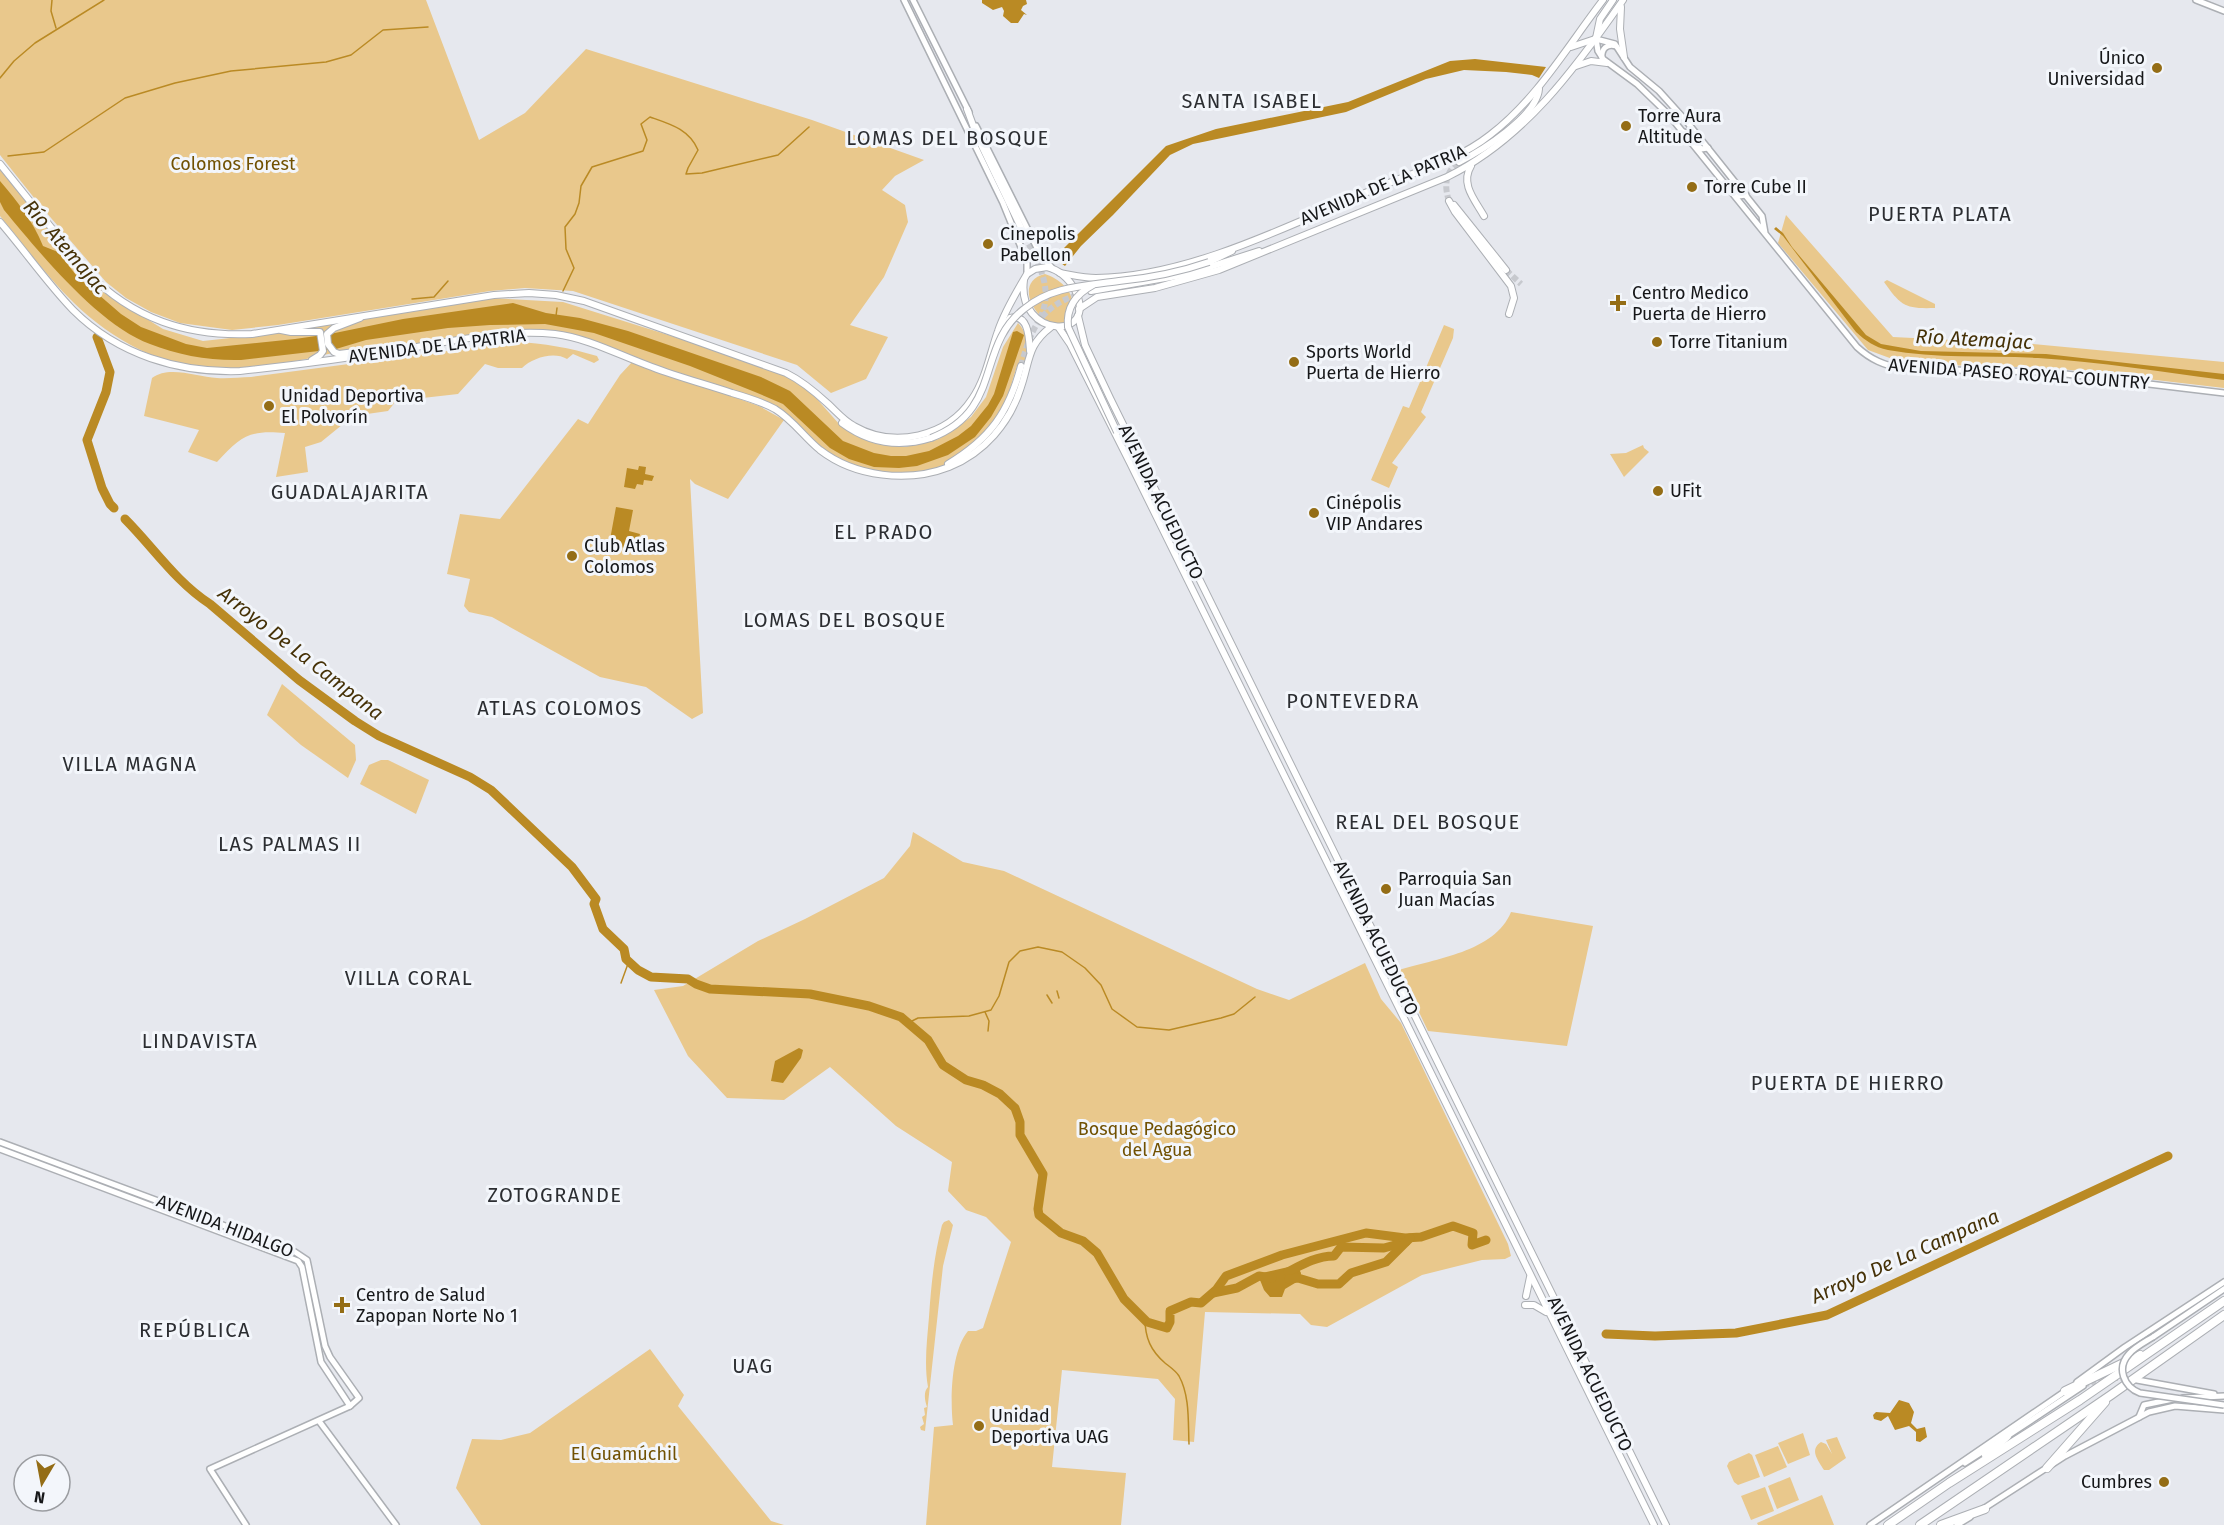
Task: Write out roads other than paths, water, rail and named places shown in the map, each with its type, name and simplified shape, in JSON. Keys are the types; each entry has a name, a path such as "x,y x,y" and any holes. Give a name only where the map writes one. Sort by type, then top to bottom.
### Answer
{"highway":[{"path":"1949,1483 2080,1400 2224,1301"},
{"path":"1920,1525 2224,1315"},
{"path":"2066,1391 2165,1342"},
{"path":"2047,1468 2111,1395"},
{"path":"1888,1525 1980,1460 2007,1436"},
{"path":"1941,1525 1985,1509"}],"main road":[{"path":"904,0 1003,203 1027,262 1023,293 1027,305 1037,318 1051,327 1059,328 1072,323 1078,312 1078,300 1074,288 1056,271 1035,244 913,0"},
{"name":"AVENIDA DE LA PATRIA","path":"820,398 841,422 873,440 902,444 931,438 956,425 974,406 986,385 1001,337 1021,311 1043,296 1057,290 1095,281 1170,267 1243,244 1472,148 1505,123 1539,88 1603,0"},
{"path":"1605,61 1598,51 1596,39 1600,19 1613,0"},
{"path":"2196,0 2223,10"},
{"path":"1623,1 1619,22 1624,57"},
{"name":"AVENIDA DE LA PATRIA","path":"1078,312 1086,302 1097,297 1155,288 1201,276 1244,261 1447,177 1473,163 1508,137 1537,111 1596,39 1623,1"},
{"path":"1568,48 1596,39 1611,41 1617,46"},
{"path":"1605,61 1602,52 1605,48 1611,45 1617,46"},
{"name":"AVENIDA PASEO ROYAL COUNTRY","path":"1617,46 1630,68 1659,91 1746,195 1764,220 1765,233"},
{"path":"1573,68 1587,61 1605,61"},
{"name":"AVENIDA PASEO ROYAL COUNTRY","path":"1605,61 1631,78 1669,115 1866,356 1881,364 1903,369 2049,372 2224,393"},
{"path":"1631,78 1653,93 1659,91"},
{"path":"1459,162 1488,145 1517,122 1535,100 1539,88 1543,92 1543,97 1537,111"},
{"path":"967,109 977,136 1025,236"},
{"path":"1669,115 1679,113"},
{"path":"1682,131 1689,134 1701,149 1708,148"},
{"path":"1473,163 1467,174 1467,186 1484,216"},
{"name":"AVENIDA DE LA PATRIA","path":"0,164 101,287 131,309 168,325 231,335 278,330 494,295 529,293 556,296 593,304 771,366 798,379 844,419 866,432 900,438 922,435 943,426 953,420 972,399 980,386 1007,307 1026,277"},
{"path":"1724,184 1731,187 1739,196 1746,195"},
{"path":"1506,270 1449,201 1511,286 1514,298 1509,314"},
{"name":"AVENIDA DE LA PATRIA","path":"0,222 75,312 112,340 143,357 180,368 222,372 386,352 506,334 558,335 582,341 770,407 786,417 820,450 832,458 877,474 901,476 935,472 960,463 976,452 1000,429 1018,396 1036,339 1051,327"},
{"name":"AVENIDA DE LA PATRIA","path":"1056,271 1095,281 1160,275 1209,262 1243,244"},
{"name":"AVENIDA DE LA PATRIA","path":"1091,291 1179,276 1275,247"},
{"path":"1026,277 1041,267 1056,271"},
{"path":"1095,281 1087,282 1085,289 1089,295 1097,297"},
{"path":"1095,281 1072,303 1068,315 1068,327 1117,432 1119,441"},
{"name":"AVENIDA ACUEDUCTO","path":"1078,312 1085,345 1110,398 1666,1525"},
{"path":"367,314 340,325 327,334 328,344 334,352 386,352"},
{"path":"993,348 1007,321 1016,317 1022,320 1027,328 1030,355"},
{"name":"AVENIDA ACUEDUCTO","path":"1059,328 1070,344 1119,441 1653,1525"},
{"path":"278,330 320,332 323,351 313,359 294,364"},
{"name":"AVENIDA DE LA PATRIA","path":"935,472 969,450 993,427 1012,396 1021,366"},
{"path":"1432,1077 1442,1073"},
{"name":"AVENIDA HIDALGO","path":"0,1142 272,1247 298,1261 302,1267 321,1362 350,1406 359,1398 330,1357 325,1346 307,1260 295,1252 272,1247 0,1149"},
{"path":"1526,1296 1530,1277"},
{"path":"1870,1525 2066,1391 2125,1347 2224,1282"},
{"path":"2224,1289 2131,1351 2125,1359 2122,1372 2129,1387 2140,1393 2224,1405"},
{"path":"1525,1305 1540,1307 1549,1315"},
{"path":"2137,1380 2224,1396"},
{"path":"1930,1483 2084,1385"},
{"path":"2139,1417 2144,1405 2149,1402 2188,1397 2224,1396"},
{"path":"246,1525 210,1469 350,1406"},
{"path":"1957,1525 2047,1468 2097,1439 2155,1410 2175,1406 2224,1410"},
{"path":"319,1420 396,1525"}],"waterway":[{"path":"52,0 51,11 56,28"},
{"path":"0,78 14,61 35,43 104,0"},
{"path":"8,156 44,152 125,98 175,83 231,71 326,62 351,55 383,30 428,27"},
{"path":"563,291 574,268 566,249 565,227 575,214 581,186 592,167 643,151 647,140 641,124 650,117 678,128 694,143 698,150 686,174 702,173 778,155 809,127"},
{"path":"412,299 434,297 448,281"},
{"path":"556,316 557,308"},
{"name":"Arroyo De La Campana","path":"97,337 110,372 106,392 87,440 102,488 114,508"},
{"name":"Arroyo De La Campana","path":"125,519 186,585 299,680 379,736 470,777 491,790 572,867 596,899 594,904 603,929 624,949 626,959 638,970 651,977 688,979 710,989 810,994 869,1006 901,1017 928,1040 943,1065 966,1080 983,1085 1000,1094 1015,1108 1020,1122 1020,1135 1043,1174 1039,1215 1061,1233 1083,1241 1097,1253 1124,1299 1147,1322 1167,1328 1170,1322 1170,1311 1191,1302 1201,1303 1216,1290 1226,1276 1282,1255 1366,1233 1405,1238 1421,1237 1453,1226 1473,1233 1472,1245 1486,1240"},
{"path":"908,1023 918,1018 969,1016 991,1010 999,996 1009,962 1020,951 1038,947 1062,952 1085,968 1101,985 1112,1009 1137,1027 1169,1030 1221,1018 1234,1014 1255,997"},
{"path":"621,983 629,961"},
{"path":"1057,991 1059,998"},
{"path":"1047,995 1052,1003"},
{"path":"985,1012 989,1021 988,1031"},
{"name":"Arroyo De La Campana","path":"1606,1334 1655,1336 1736,1333 1827,1315 2168,1156"},
{"path":"1289,1279 1298,1278 1318,1284 1339,1284 1351,1273 1386,1262 1410,1238"},
{"path":"1288,1272 1316,1259 1334,1256 1341,1247 1384,1248 1406,1242"},
{"path":"1213,1293 1237,1288 1259,1276 1272,1278"},
{"path":"1145,1319 1146,1332 1153,1349 1176,1372 1183,1384 1188,1409 1189,1444"}],"tunnel":[{"path":"1449,201 1446,190 1448,175 1459,162"},
{"path":"1025,236 1039,265 1045,285 1045,305 1041,316"},
{"path":"1506,270 1521,284"},
{"path":"1021,366 1034,330 1046,312 1066,299 1080,294"},
{"path":"2084,1385 2112,1378 2127,1379"}],"place":[{"name":"Único Universidad","path":"2157,68"},
{"name":"Torre Aura Altitude","path":"1626,126"},
{"name":"Torre Cube II","path":"1692,187"},
{"name":"Cinepolis Pabellon","path":"988,244"},
{"name":"Centro Medico Puerta de Hierro","path":"1618,303"},
{"name":"Torre Titanium","path":"1657,342"},
{"name":"Sports World Puerta de Hierro","path":"1294,362"},
{"name":"Unidad Deportiva El Polvorín","path":"269,406"},
{"name":"UFit","path":"1658,491"},
{"name":"Cinépolis VIP Andares","path":"1314,513"},
{"name":"Club Atlas Colomos","path":"572,556"},
{"name":"Parroquia San Juan Macías","path":"1386,889"},
{"name":"Centro de Salud Zapopan Norte No 1","path":"342,1305"},
{"name":"Unidad Deportiva UAG","path":"979,1426"},
{"name":"Cumbres","path":"2164,1482"}],"district":[{"name":"SANTA ISABEL","path":"1252,101"},
{"name":"LOMAS DEL BOSQUE","path":"948,138"},
{"name":"PUERTA PLATA","path":"1940,214"},
{"name":"GUADALAJARITA","path":"350,492"},
{"name":"EL PRADO","path":"884,532"},
{"name":"LOMAS DEL BOSQUE","path":"845,620"},
{"name":"PONTEVEDRA","path":"1353,701"},
{"name":"ATLAS COLOMOS","path":"560,708"},
{"name":"VILLA MAGNA","path":"130,764"},
{"name":"REAL DEL BOSQUE","path":"1428,822"},
{"name":"LAS PALMAS II","path":"290,844"},
{"name":"VILLA CORAL","path":"409,978"},
{"name":"LINDAVISTA","path":"200,1041"},
{"name":"PUERTA DE HIERRO","path":"1848,1083"},
{"name":"ZOTOGRANDE","path":"555,1195"},
{"name":"REPÚBLICA","path":"195,1330"},
{"name":"UAG","path":"753,1366"}],"park label":[{"name":"Colomos Forest","path":"233,164"},
{"name":"Bosque Pedagógico del Agua","path":"1157,1139"},
{"name":"El Guamúchil","path":"624,1454"}],"water label":[{"name":"Río Atemajac","path":"66,247"},
{"name":"Río Atemajac","path":"1974,339"}]}
